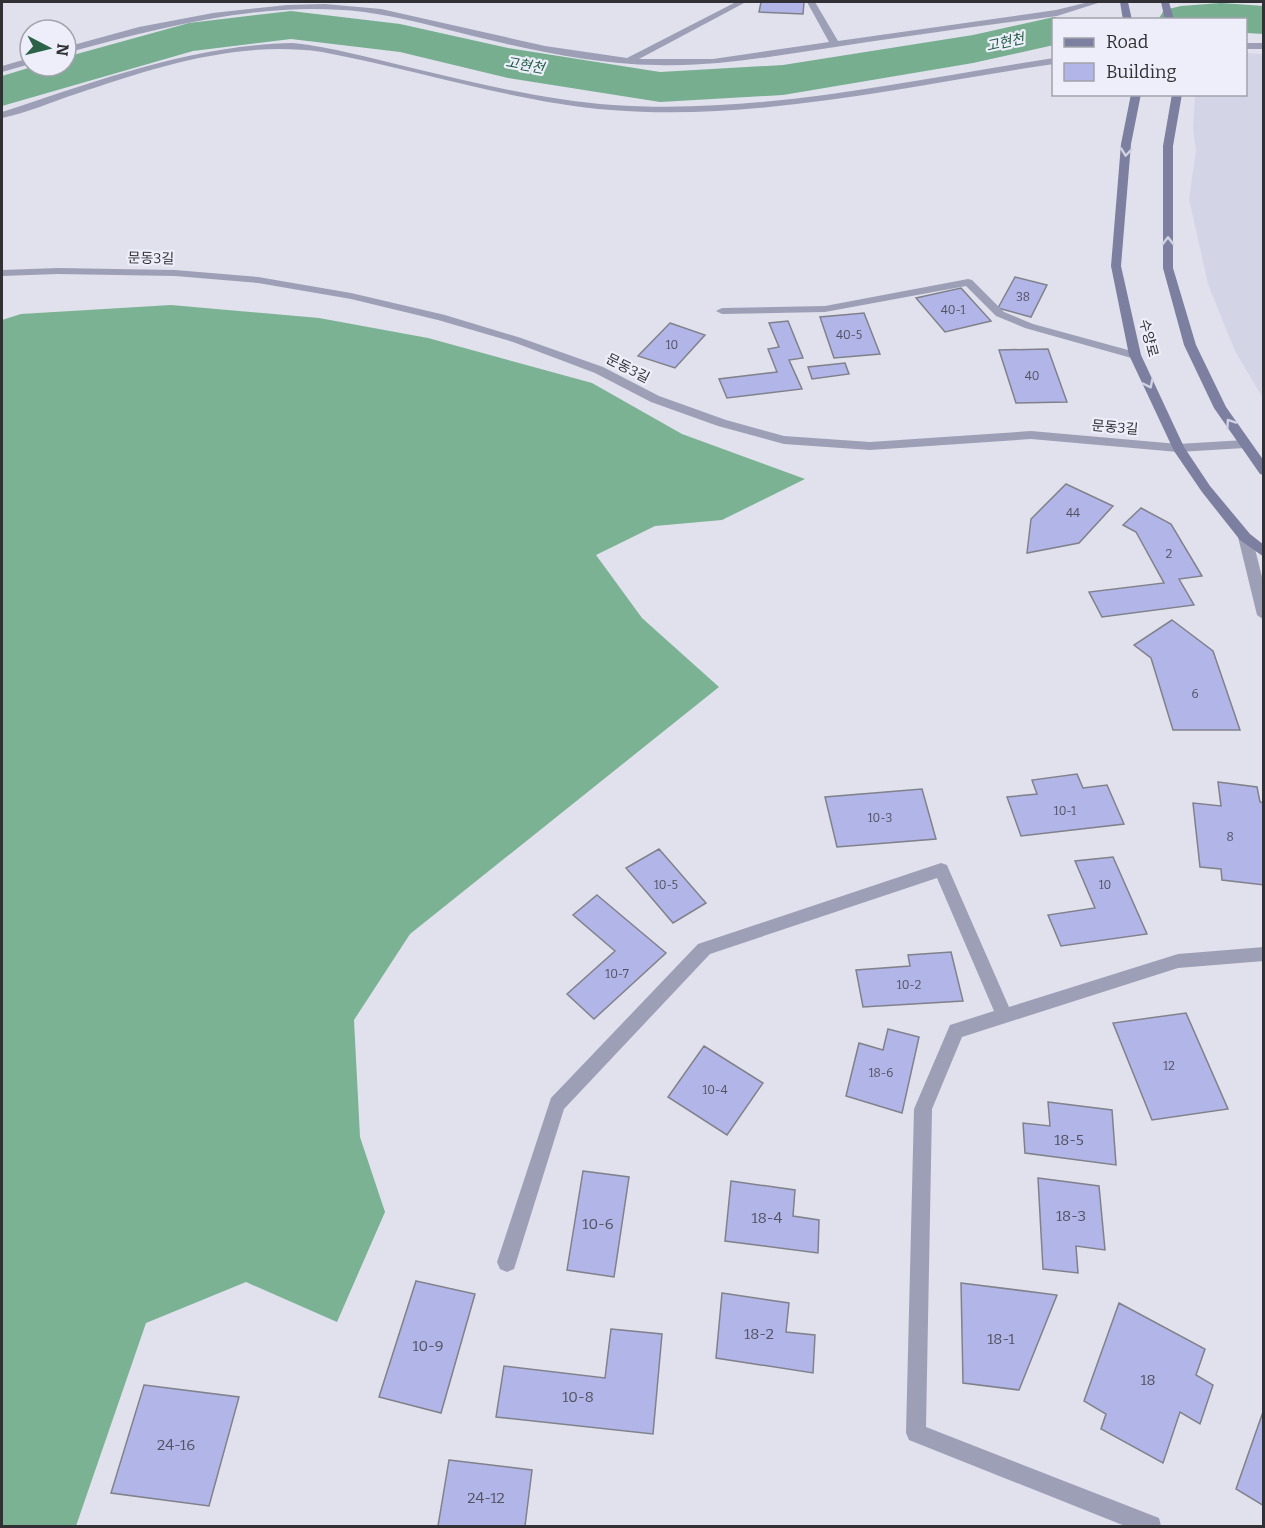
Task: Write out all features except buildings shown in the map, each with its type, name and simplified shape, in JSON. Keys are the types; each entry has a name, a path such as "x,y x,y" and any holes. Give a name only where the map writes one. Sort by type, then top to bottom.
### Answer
{"street":[{"path":"627,61 742,2"},
{"path":"811,2 835,44"},
{"path":"78,46 138,28 208,12 261,6 322,5 362,8 536,47 627,61 677,63 718,60 1057,13 1097,2"},
{"path":"1124,2 1128,18"},
{"path":"1165,2 1169,18"},
{"path":"2,115 119,76 175,62 260,46 294,46 335,52 516,95 642,109 749,104 809,98 1052,61"},
{"path":"1247,46 1263,46"},
{"path":"2,69 18,64"},
{"name":"수양로","path":"1136,96 1126,144 1116,266 1135,355 1178,448 1206,489 1245,537 1263,553"},
{"path":"1177,96 1168,146 1168,268 1190,345 1220,408 1263,471"},
{"name":"문동3길","path":"2,273 58,271 175,273 258,280 351,296 441,317 517,340 599,370 655,399 722,423 784,440 870,446 1031,435 1178,448 1245,444"},
{"path":"722,310 825,309 968,282 1000,314 1029,326 1135,355"},
{"path":"1245,537 1263,615"},
{"path":"507,1262 557,1104 704,950 941,870 1005,1016"},
{"path":"1151,1527 916,1433 922,1109 956,1031 1178,961 1263,954"}],"shaded area":[{"path":"1247,53 1263,54 1263,398 1235,351 1208,284 1189,199 1196,150 1193,129 1195,96 1247,96"}],"green space":[{"path":"171,305 319,318 428,338 592,383 682,434 805,479 722,520 655,526 596,555 642,618 719,687 410,934 354,1020 360,1137 385,1212 337,1322 246,1282 146,1323 76,1526 2,1526 2,320 21,314"}],"waterway":[{"path":"279,15 291,25"},
{"name":"고현천","path":"1208,18 1235,18"},
{"name":"고현천","path":"1247,19 1264,20"},
{"name":"고현천","path":"2,91 189,37 291,25 400,38 508,63 660,87 783,80 973,49 1052,31"}]}
